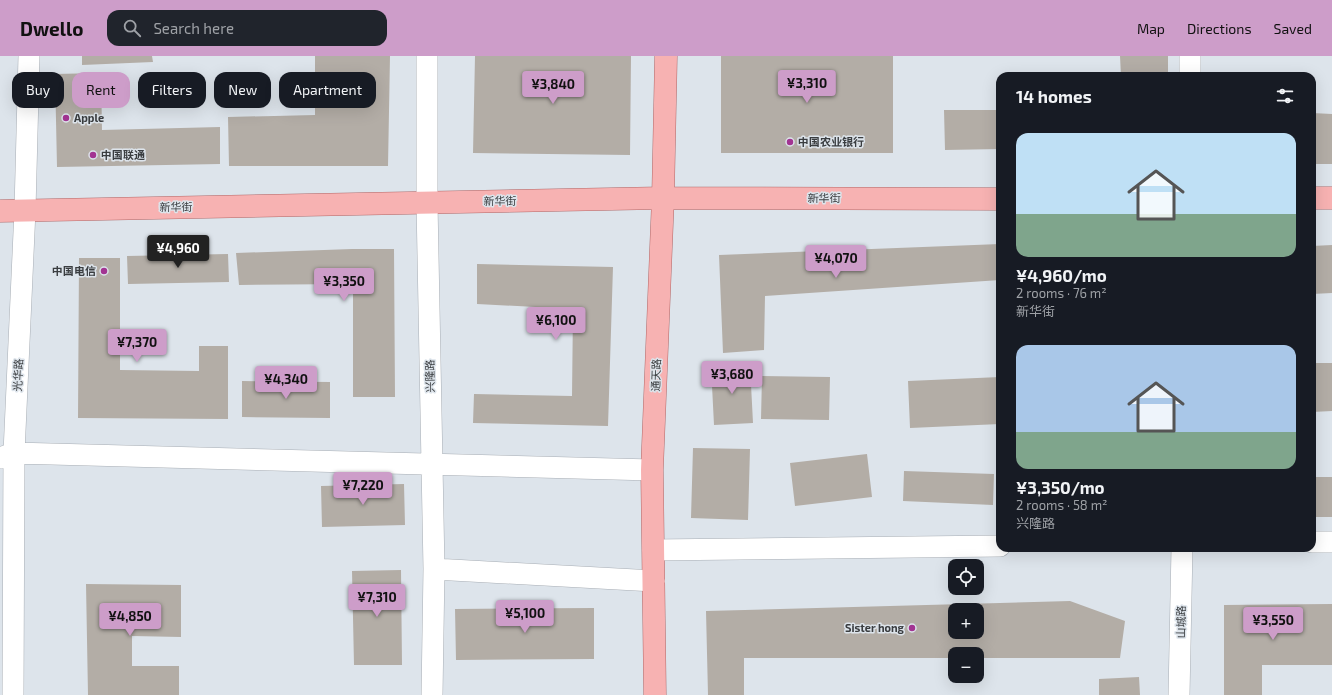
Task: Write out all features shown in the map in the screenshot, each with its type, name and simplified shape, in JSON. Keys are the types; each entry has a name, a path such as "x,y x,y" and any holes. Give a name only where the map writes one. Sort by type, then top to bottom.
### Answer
{"main road":[{"name":"通天路","path":"655,695 652,470 663,198 666,56"},
{"name":"新华街","path":"0,211 663,198 996,198"},
{"path":"1316,198 1332,198"}],"street":[{"name":"光华路","path":"13,695 7,455 25,210 28,56"},
{"name":"兴隆路","path":"427,56 427,203 434,569 432,695"},
{"path":"1190,56 1190,72"},
{"path":"7,455 652,470"},
{"path":"1316,542 1332,542"},
{"path":"653,550 996,546"},
{"name":"山城路","path":"1179,695 1182,552"},
{"path":"434,569 654,581"}],"building":[{"path":"82,56 152,56 153,62 82,65"},
{"path":"315,56 390,56 388,166 229,166 228,117 315,115 315,108 376,108 376,72 315,72"},
{"path":"475,56 631,56 630,155 473,153"},
{"path":"721,56 893,56 893,153 721,153"},
{"path":"1120,56 1168,56 1168,72 1121,72"},
{"path":"64,74 72,74 72,108 102,108 102,130 220,127 220,164 57,167 56,108 64,108"},
{"path":"944,110 996,110 996,149 945,150"},
{"path":"1316,113 1332,114 1332,164 1316,164"},
{"path":"996,244 996,280 765,296 764,350 723,353 719,255"},
{"path":"1332,245 1332,293 1316,294 1316,246"},
{"path":"394,249 395,397 353,397 353,284 239,285 236,253"},
{"path":"228,254 229,282 128,284 127,256"},
{"path":"79,258 120,258 120,370 199,371 199,346 228,346 228,419 78,418"},
{"path":"477,264 613,267 608,426 473,423 474,394 572,396 573,309 477,304"},
{"path":"1316,363 1332,363 1332,411 1316,412"},
{"path":"750,365 753,423 714,425 711,366"},
{"path":"762,376 830,377 829,420 761,419"},
{"path":"996,377 996,424 910,428 908,381"},
{"path":"242,381 330,382 330,418 242,417"},
{"path":"693,448 750,449 748,520 691,518"},
{"path":"867,454 872,497 795,506 790,463"},
{"path":"904,471 994,474 993,505 903,501"},
{"path":"1316,477 1332,477 1332,517 1316,517"},
{"path":"404,484 405,525 322,527 321,486"},
{"path":"401,570 402,665 354,665 352,571"},
{"path":"86,584 181,585 181,637 132,636 132,666 179,666 179,695 88,695"},
{"path":"1070,601 1125,621 1120,658 984,658 984,647 948,647 948,658 744,658 744,695 708,695 706,611 948,604 948,639 984,639 984,603"},
{"path":"1332,604 1332,665 1262,665 1262,695 1224,695 1224,605"},
{"path":"594,608 594,659 456,660 455,609"},
{"path":"1139,677 1140,695 1099,695 1099,679"}],"place":[{"name":"Apple","path":"66,118"},
{"name":"中国农业银行","path":"790,142"},
{"name":"中国联通","path":"93,155"},
{"name":"中国电信","path":"104,271"},
{"name":"Sister hong","path":"912,628"}]}
